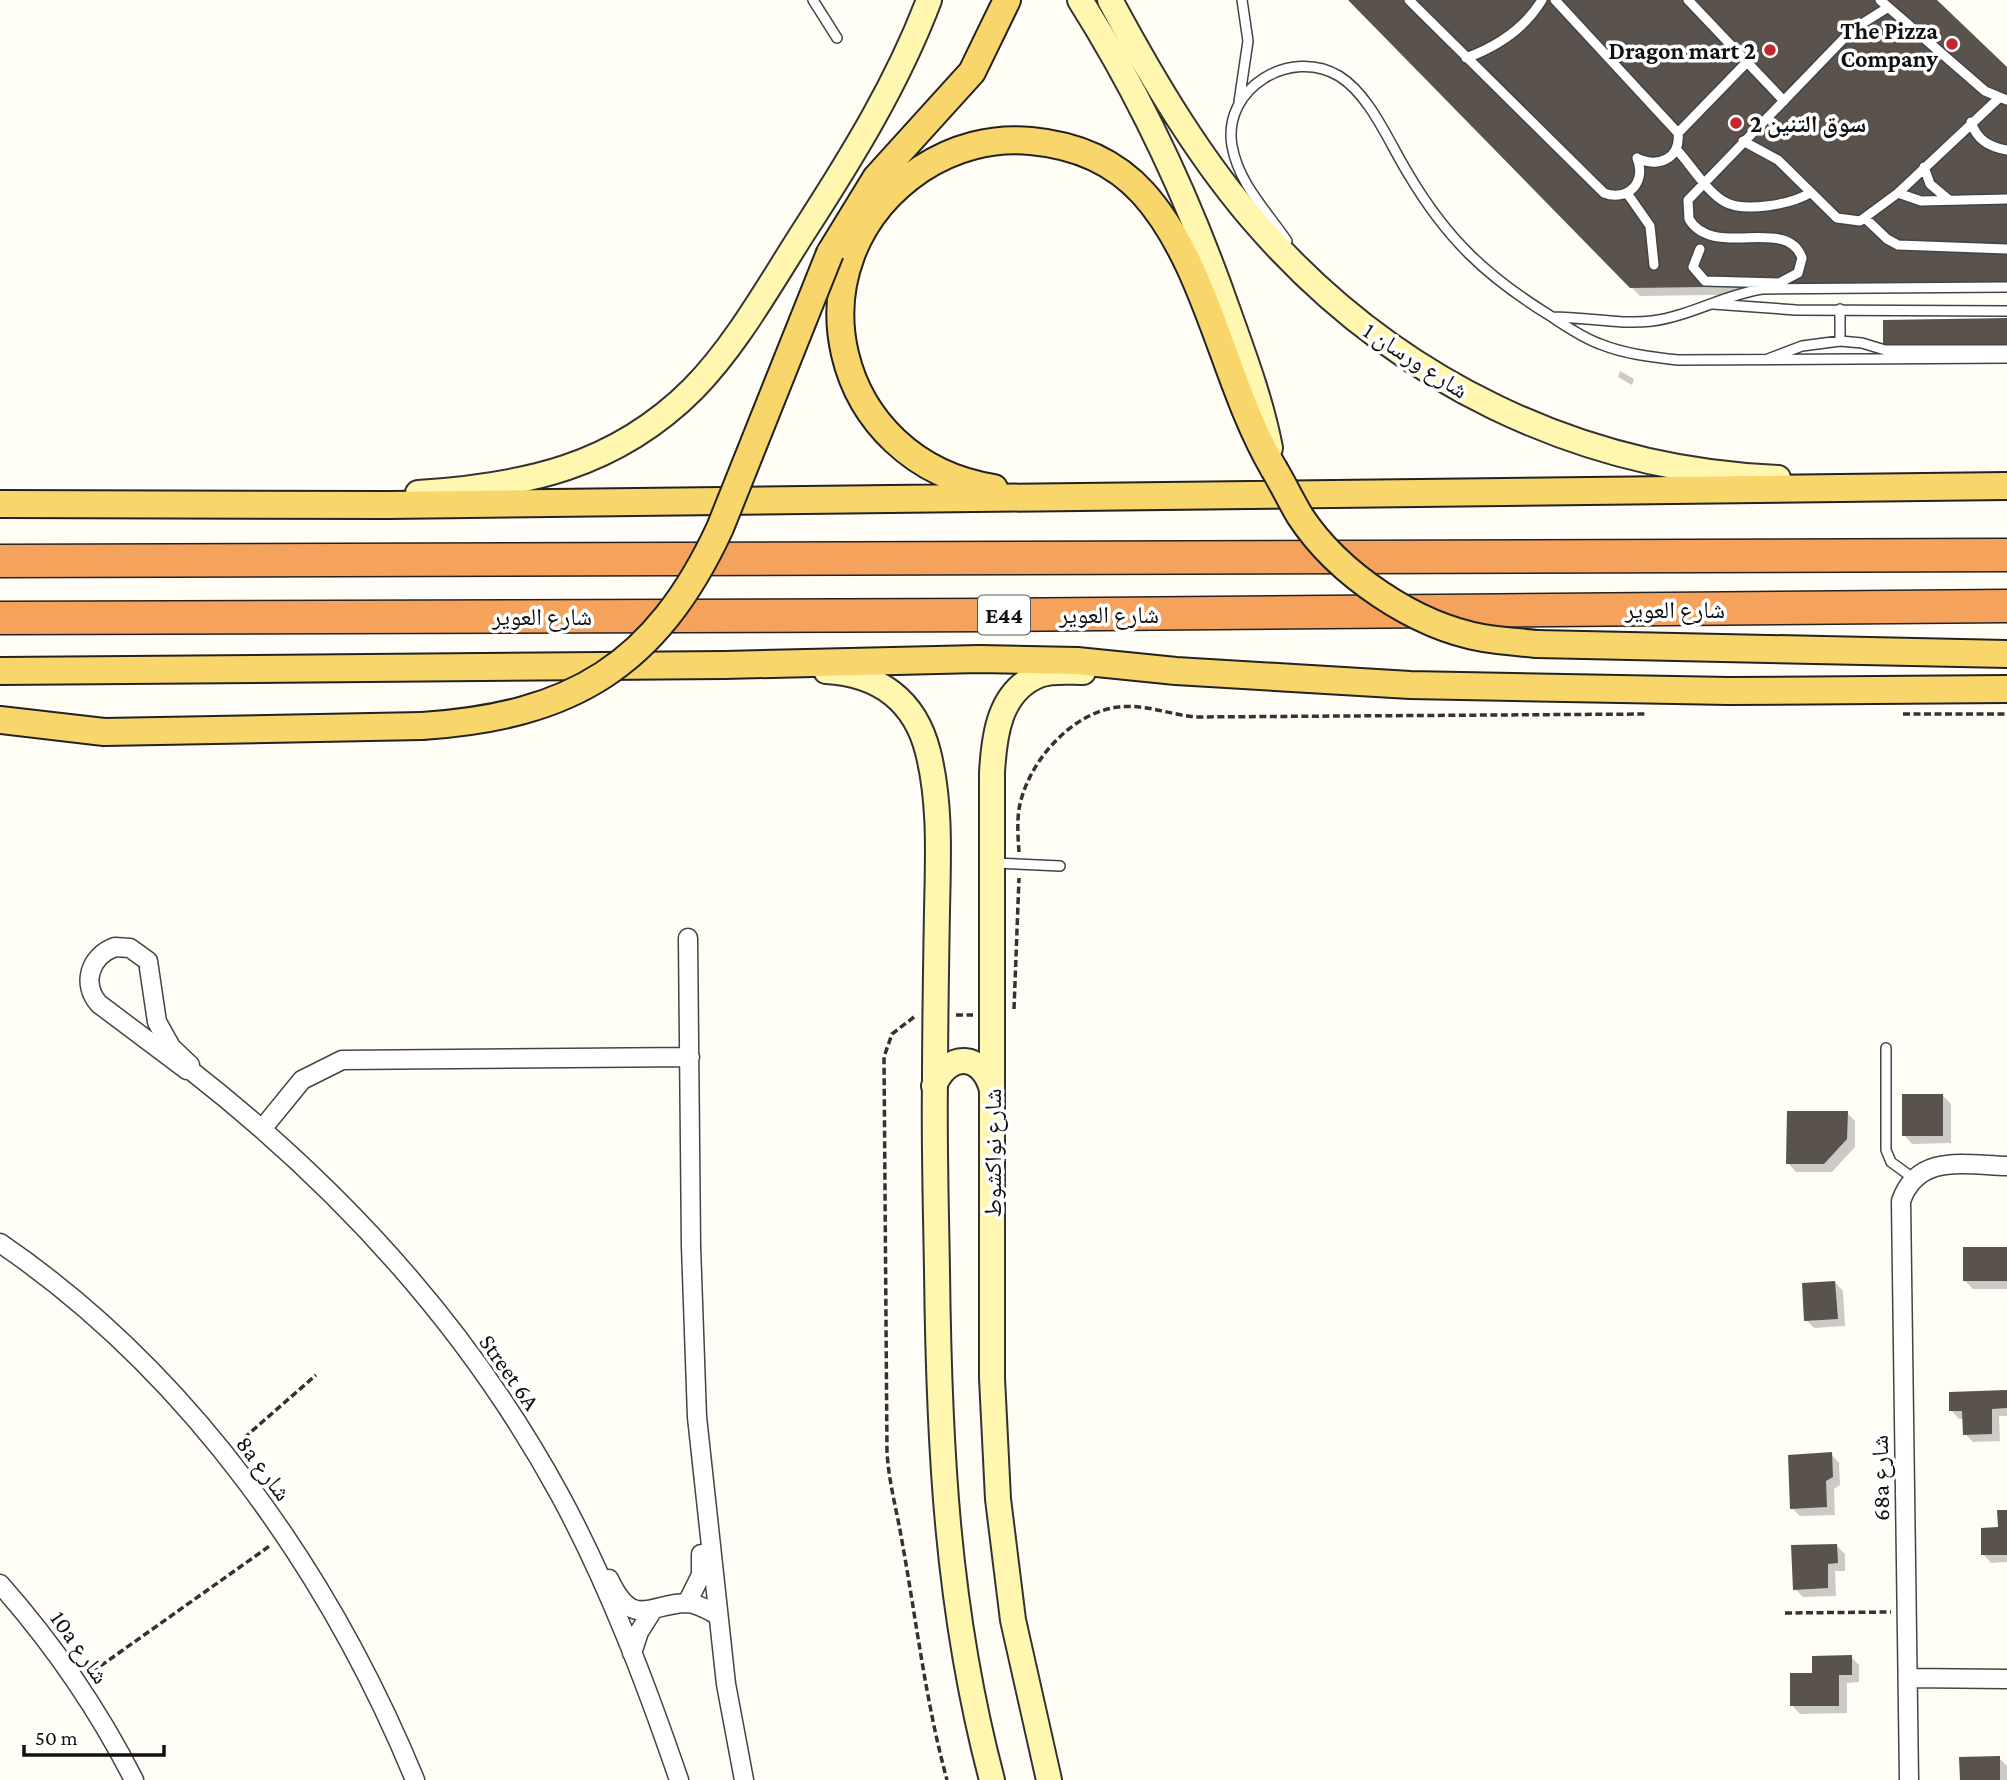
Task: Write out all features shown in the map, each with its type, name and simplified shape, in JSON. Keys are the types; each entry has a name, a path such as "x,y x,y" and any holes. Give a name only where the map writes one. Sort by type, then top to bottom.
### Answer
{"highway":[{"path":"0,561 2007,555"},
{"name":"شارع العوير","path":"0,618 983,615 2007,606"}],"main road":[{"path":"0,720 104,733 469,723 548,704 585,687 619,664 677,606 700,572 830,253 876,178 972,72 990,41 1007,0"},
{"path":"1083,497 991,487 951,477 915,458 876,420 860,398 845,360 839,319 841,293 849,261 868,220 897,185 935,160 978,144 1015,139 1062,145 1107,163 1145,195 1185,261 1245,413 1301,517 1337,558 1380,595 1429,621 1481,638 1537,643 2007,654"},
{"path":"0,504 295,502 388,505 2007,486"},
{"path":"0,671 724,665 1004,659 1077,661 1176,671 1410,685 1729,691 2007,690"}],"street":[{"path":"295,502 464,490 538,478 606,452 667,412 717,361 849,162 891,87 929,0"},
{"path":"1080,0 1159,141 1183,191 1252,380 1274,469"},
{"name":"شارع ورسان 1","path":"1110,0 1150,70 1216,171 1261,229 1309,278 1360,323 1429,372 1495,408 1564,438 1661,466 1735,475 1835,479 1868,489"},
{"path":"724,665 846,672 872,678 898,697 917,722 928,751 939,834 934,1086 938,1384 944,1502 958,1619 992,1780"},
{"name":"شارع نواكشوط","path":"1049,1780 1037,1739 1013,1620 998,1499 992,1378 994,742 999,720 1009,701 1023,685 1040,675 1176,671"},
{"path":"688,938 692,1322 697,1417 717,1615 744,1780"},
{"name":"Street 6A","path":"189,1069 190,1065 171,1047 157,1022 148,961 130,948 115,947 101,953 90,973 90,986 96,1000 185,1070 189,1069 262,1129 339,1201 441,1317 525,1436 583,1542 632,1653 679,1780"},
{"path":"262,1129 302,1080 342,1060 690,1058"},
{"path":"934,1086 939,1074 948,1065 959,1061 971,1062 982,1068 992,1091"},
{"path":"1913,1178 1939,1166 2007,1166"},
{"name":"68a شارع","path":"1909,1780 1900,1214 1901,1201 1913,1178"},
{"name":"8a شارع","path":"0,1243 70,1298 130,1352 186,1409 225,1455 284,1536 360,1659 415,1780"},
{"path":"687,1603 701,1575 697,1529 700,1512 706,1504"},
{"path":"583,1542 603,1567 617,1595 632,1607 651,1613 687,1603 717,1615"},
{"name":"10a شارع","path":"0,1584 37,1626 78,1682 134,1780"},
{"path":"632,1653 639,1632 651,1613"},
{"path":"1908,1678 2007,1679"}],"lane":[{"path":"813,0 837,38"},
{"path":"1242,0 1248,41 1238,107 1231,131 1240,172 1256,201 1290,245 1309,278"},
{"path":"1409,0 1597,188 1612,196 1628,193 1634,188 1641,174 1637,158 1658,163 1668,159 1677,150 1678,133 1747,62"},
{"path":"1466,58 1490,48 1514,31 1529,19 1542,0"},
{"path":"1555,0 1678,133"},
{"path":"1688,0 1784,101"},
{"path":"1880,0 1985,91 2003,99"},
{"path":"1700,249 1693,260 1695,273 1711,283 1787,282 1798,273 1801,266 1799,251 1789,241 1715,237 1697,230 1689,219 1687,206 1704,180 1852,30 1887,8"},
{"path":"1238,107 1263,77 1287,67 1312,65 1339,76 1360,95 1430,211 1449,236 1495,281 1598,344 1624,352 1678,360 2007,358"},
{"path":"1743,141 1778,160 1837,218 1852,222 1866,219 1898,193 1970,122 2003,99"},
{"path":"1970,122 1983,141 2007,150"},
{"path":"1677,150 1721,199 1731,204 1783,205 1810,193"},
{"path":"1924,167 1930,184 1949,200"},
{"path":"1628,193 1650,226 1654,265"},
{"path":"1898,193 1921,201 2007,199"},
{"path":"1866,219 1887,239 1898,245 2007,249"},
{"path":"1551,317 1653,321 1744,292 1781,288 2007,287"},
{"path":"1707,304 1796,310 2007,311"},
{"path":"1840,309 1840,341"},
{"path":"1763,361 1802,346 1840,341 1862,343 1885,350 2007,350"},
{"path":"992,863 1060,866"},
{"path":"1886,1048 1886,1150 1891,1162 1913,1178"}],"path":[{"path":"947,1780 922,1667 903,1546 891,1494 887,1452 884,1057 886,1045 900,1024 923,1015 1009,1014 1016,1006 1020,808 1037,765 1070,729 1107,709 1135,706 1194,717 1655,714"},
{"path":"1898,714 2007,714"},
{"path":"225,1455 316,1375"},
{"path":"78,1682 284,1536"},
{"path":"1785,1613 1907,1612"}],"building":[{"name":"سوق التنين 2","path":"1348,0 1937,0 2007,67 2007,283 1630,288"},
{"path":"2007,318 2007,347 1883,349 1883,320"},
{"path":"1902,1094 1943,1094 1943,1136 1902,1136"},
{"path":"1787,1111 1848,1111 1847,1139 1824,1164 1786,1164"},
{"path":"1963,1247 2007,1247 2007,1281 1963,1281"},
{"path":"1835,1281 1838,1319 1804,1321 1802,1283"},
{"path":"2007,1390 2007,1408 1992,1409 1992,1434 1963,1435 1962,1411 1949,1411 1949,1392"},
{"path":"1832,1452 1833,1477 1826,1481 1827,1507 1790,1509 1788,1455"},
{"path":"1997,1510 2007,1510 2007,1555 1981,1555 1981,1528 1998,1527"},
{"path":"1837,1544 1838,1563 1828,1564 1828,1588 1793,1590 1791,1545"},
{"path":"1852,1655 1852,1675 1839,1675 1839,1706 1790,1706 1790,1673 1812,1673 1812,1656"},
{"path":"2000,1756 2000,1780 1960,1780 1959,1757"}],"place":[{"name":"The Pizza Company","path":"1952,44"},
{"name":"Dragon mart 2","path":"1770,50"},
{"name":"سوق التنين 2","path":"1736,123"}]}
